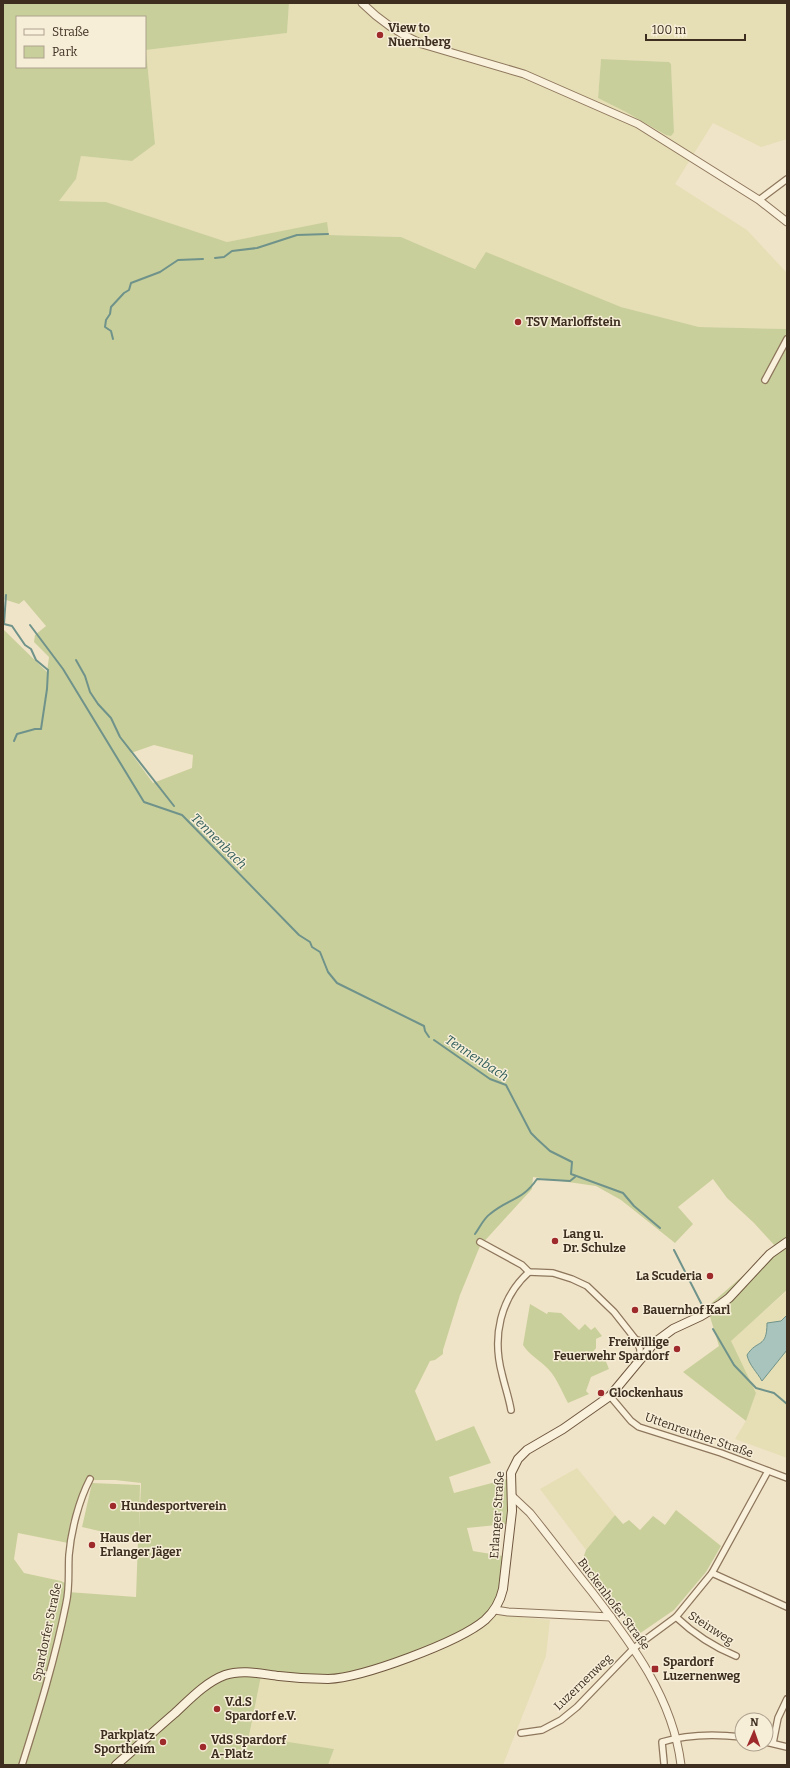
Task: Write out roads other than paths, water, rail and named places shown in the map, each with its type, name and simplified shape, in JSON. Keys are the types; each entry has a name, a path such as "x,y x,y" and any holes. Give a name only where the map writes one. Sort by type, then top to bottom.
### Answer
{"main road":[{"name":"Erlanger Straße","path":"116,1765 196,1695 223,1676 248,1672 329,1679 348,1676 419,1653 475,1628 495,1610 503,1589 513,1497 511,1473 518,1459 527,1450 563,1429 610,1396 640,1359 664,1334 701,1316 729,1298 762,1261 786,1241"}],"street":[{"path":"362,3 373,14 407,38 436,49 524,74 638,124 759,200 787,222"},
{"path":"759,200 787,179"},
{"path":"765,380 787,339"},
{"path":"480,1242 522,1265 529,1272 553,1273 587,1286 614,1312 636,1340 640,1349 640,1359"},
{"path":"511,1410 499,1364 498,1331 502,1310 510,1294 518,1282 529,1272"},
{"path":"636,1340 654,1343"},
{"name":"Uttenreuther Straße","path":"610,1396 631,1421 639,1427 721,1453 787,1478"},
{"path":"768,1471 712,1573 787,1607"},
{"name":"Spardorfer Straße","path":"22,1765 43,1700 58,1643 69,1592 69,1556 73,1530 90,1479"},
{"name":"Buckenhofer Straße","path":"513,1497 530,1513 634,1648 661,1696 670,1717 681,1765"},
{"name":"Luzernenweg","path":"521,1733 542,1730 561,1720 577,1707 634,1648 676,1617 712,1573"},
{"path":"495,1610 508,1612 611,1617"},
{"name":"Steinweg","path":"676,1617 686,1627 717,1648 736,1656"},
{"path":"774,1738 778,1718 787,1698"},
{"path":"664,1763 662,1742 676,1738 710,1735 734,1737"},
{"path":"774,1743 787,1747"}],"water":[{"path":"787,1315 787,1350 762,1381 751,1365 747,1355 754,1347 761,1343 765,1337 767,1323 781,1321"}],"waterway":[{"path":"215,258 224,257 232,251 257,248 297,235 328,234"},
{"path":"113,339 111,331 105,327 106,320 110,314 111,307 124,293 129,290 131,283 160,272 178,260 203,259"},
{"path":"6,595 4,624 12,626 25,645 31,649 36,660 48,670 47,689 41,729 35,729 17,734 14,741"},
{"name":"Tennenbach","path":"30,625 63,669 144,802 182,815 299,935 310,942 312,947 320,952 328,972 337,983 424,1026 429,1037"},
{"name":"Tennenbach","path":"76,660 85,676 90,692 98,704 111,718 120,737 174,806"},
{"name":"Tennenbach","path":"434,1040 490,1079 506,1085 531,1133 550,1151 572,1162 571,1174 623,1193 634,1206 660,1228"},
{"path":"475,1234 488,1216 503,1205 521,1196 537,1179 570,1181 575,1177"},
{"name":"Tennenbach","path":"674,1250 702,1305"},
{"name":"Tennenbach","path":"713,1329 734,1365 756,1388 774,1393 787,1404"}],"place":[{"name":"View to Nuernberg","path":"380,35"},
{"name":"TSV Marloffstein","path":"518,322"},
{"name":"Lang u. Dr. Schulze","path":"555,1241"},
{"name":"La Scuderia","path":"710,1276"},
{"name":"Bauernhof Karl","path":"635,1310"},
{"name":"Freiwillige Feuerwehr Spardorf","path":"677,1349"},
{"name":"Glockenhaus","path":"601,1393"},
{"name":"Hundesportverein","path":"113,1506"},
{"name":"Haus der Erlanger Jäger","path":"92,1545"},
{"name":"Spardorf Luzernenweg","path":"655,1669"},
{"name":"V.d.S Spardorf e.V.","path":"217,1709"},
{"name":"Parkplatz Sportheim","path":"163,1742"},
{"name":"VdS Spardorf A-Platz","path":"203,1747"}]}
